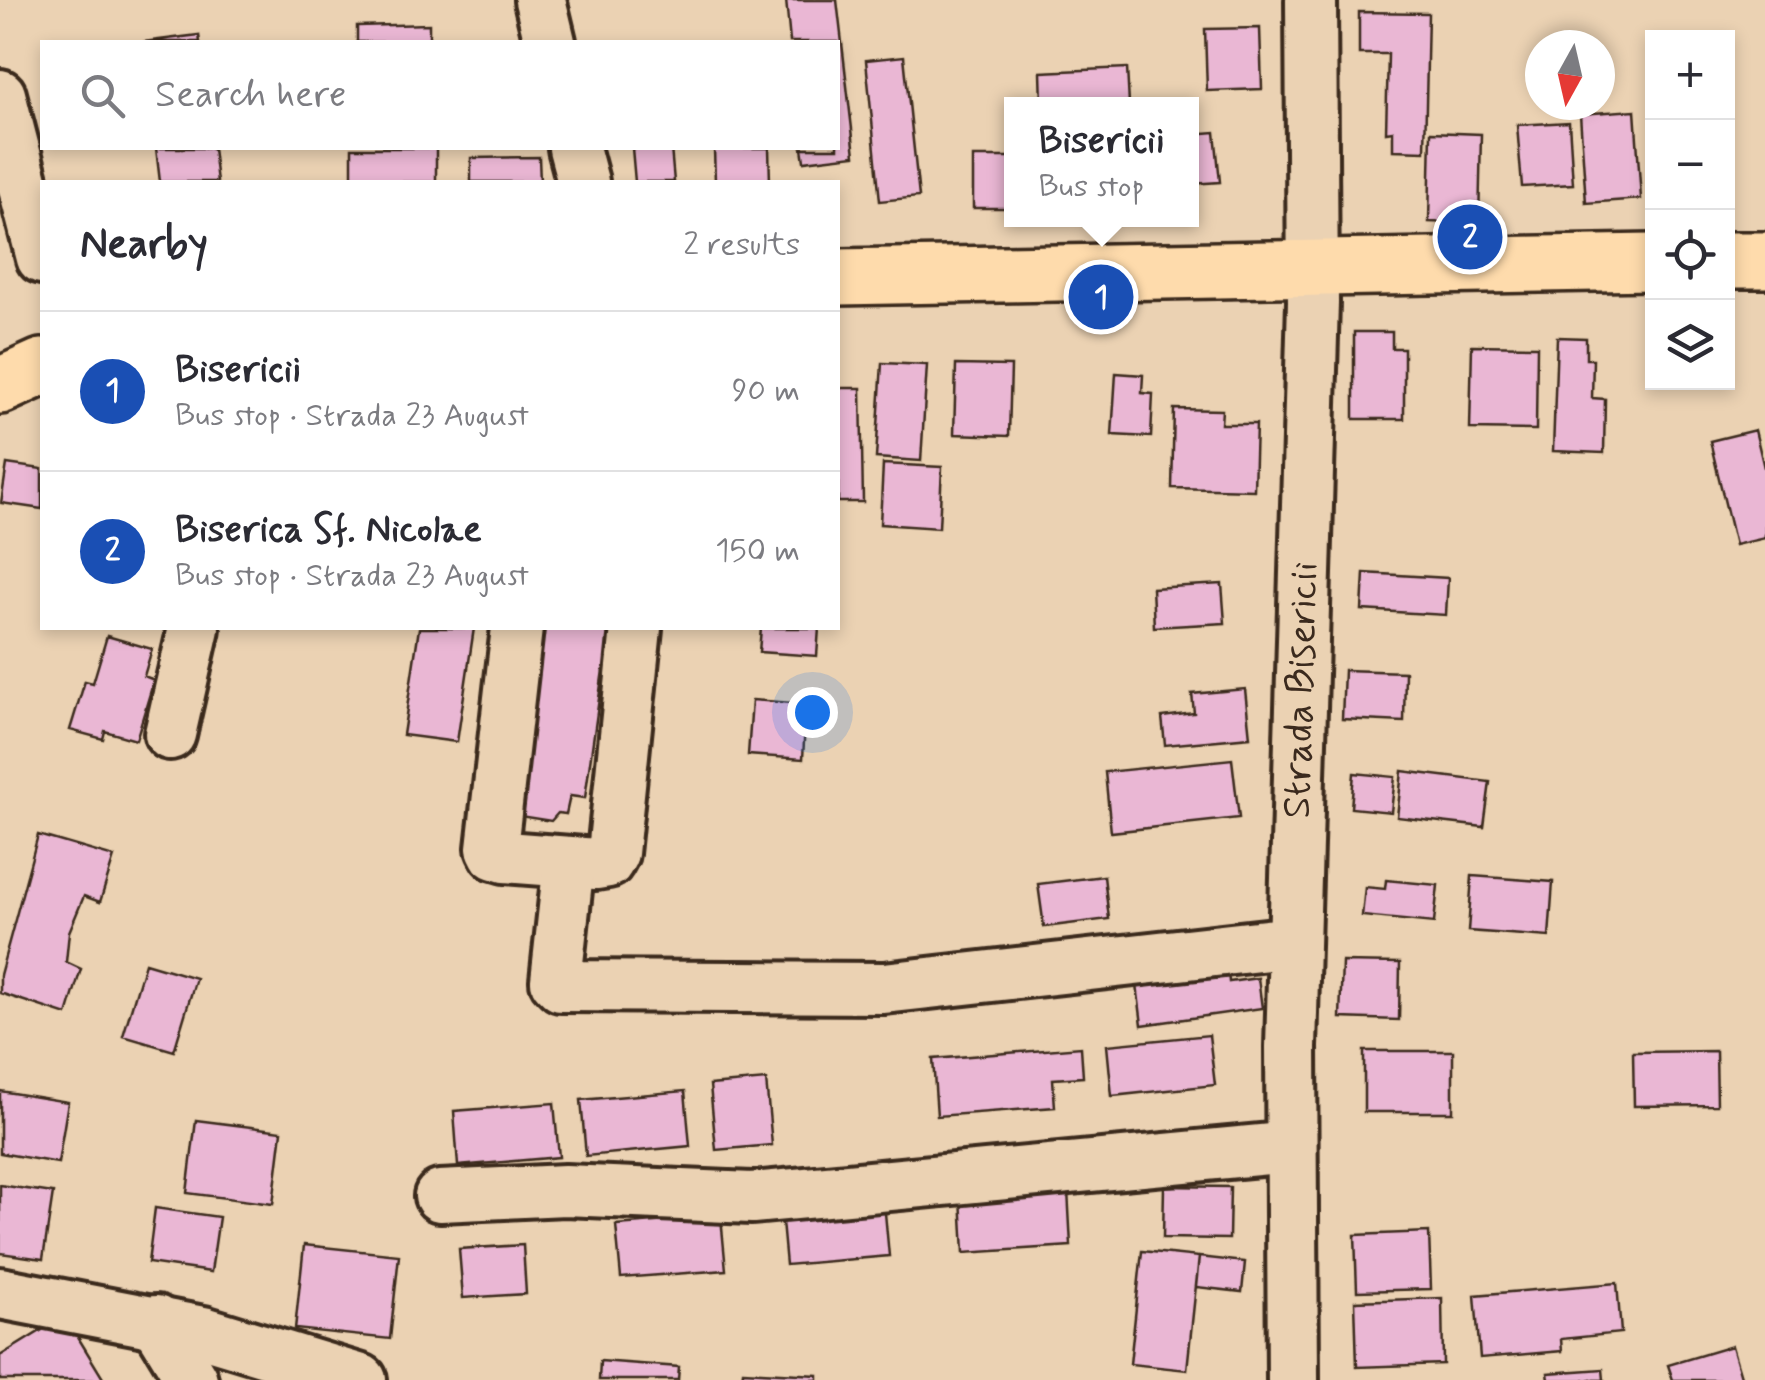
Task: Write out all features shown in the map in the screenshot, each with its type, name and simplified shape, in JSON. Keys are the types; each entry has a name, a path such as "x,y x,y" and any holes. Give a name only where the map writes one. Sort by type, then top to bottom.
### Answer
{"main road":[{"path":"1735,260 1765,260"},
{"path":"840,277 1645,262"},
{"path":"0,386 40,368"}],"street":[{"path":"540,0 550,40"},
{"name":"Strada Bisericii","path":"1293,1380 1291,1148 1313,268 1312,0"},
{"path":"0,95 40,250"},
{"path":"575,150 582,180"},
{"path":"170,734 194,630"},
{"path":"517,630 492,848 504,857 596,864 608,862 612,853 636,630"},
{"path":"569,862 556,981 561,986 884,988 1294,942"},
{"path":"440,1196 565,1190 752,1198 1291,1148"},
{"path":"0,1293 156,1322 361,1380"},
{"path":"156,1322 192,1380"}],"building":[{"path":"786,0 837,0 855,155 804,161 802,150 840,150 840,40 790,40"},
{"path":"1359,12 1428,13 1425,151 1393,150 1393,131 1386,132 1388,54 1359,54"},
{"path":"429,24 429,40 357,40 357,26"},
{"path":"1260,28 1262,89 1207,91 1205,29"},
{"path":"199,35 200,40 159,40"},
{"path":"904,56 919,197 880,201 866,60"},
{"path":"1127,68 1129,97 1042,97 1041,72"},
{"path":"1635,110 1641,199 1586,203 1580,120 1615,120 1615,111"},
{"path":"1569,122 1573,184 1522,187 1517,125"},
{"path":"1215,132 1220,182 1199,183 1199,133"},
{"path":"1431,132 1481,134 1479,224 1429,222"},
{"path":"156,150 213,150 217,180 160,180"},
{"path":"352,150 436,150 436,180 352,180"},
{"path":"632,150 671,150 674,180 635,180"},
{"path":"714,150 769,150 770,180 715,180"},
{"path":"539,157 540,180 471,180 471,158"},
{"path":"973,157 1004,157 1004,208 973,208"},
{"path":"1354,332 1392,332 1392,348 1404,348 1404,419 1354,419"},
{"path":"1557,337 1586,338 1586,359 1593,359 1592,398 1605,399 1604,453 1553,451"},
{"path":"1472,345 1537,346 1536,430 1470,429"},
{"path":"882,363 927,365 921,461 876,458"},
{"path":"956,365 1011,366 1009,436 954,434"},
{"path":"1116,373 1143,375 1142,393 1153,394 1151,437 1112,435"},
{"path":"840,388 861,388 863,502 840,502"},
{"path":"1174,409 1222,410 1221,424 1256,424 1254,490 1172,488"},
{"path":"1755,430 1765,472 1765,538 1735,545 1710,441"},
{"path":"7,464 40,469 40,509 1,503"},
{"path":"883,464 942,467 939,528 880,524"},
{"path":"1364,573 1448,578 1446,615 1362,610"},
{"path":"1222,584 1225,623 1154,627 1152,588"},
{"path":"419,630 474,630 457,742 403,735"},
{"path":"529,630 624,630 625,668 603,670 585,798 570,796 566,814 558,813 551,821 507,814"},
{"path":"761,630 819,630 817,656 759,652"},
{"path":"107,636 152,649 144,676 154,680 136,740 105,731 103,739 70,730 85,681 93,683"},
{"path":"1344,670 1405,672 1404,722 1342,719"},
{"path":"1245,689 1250,737 1165,745 1162,717 1194,713 1192,694"},
{"path":"752,700 806,704 803,759 748,755"},
{"path":"1232,759 1239,818 1111,832 1105,772"},
{"path":"1402,771 1490,782 1484,827 1397,817"},
{"path":"1354,773 1395,777 1391,812 1351,808"},
{"path":"38,835 114,857 100,902 84,896 69,932 66,962 81,969 67,1015 0,993 0,975"},
{"path":"1104,876 1109,919 1044,927 1038,884"},
{"path":"1472,876 1553,882 1549,937 1468,931"},
{"path":"1386,880 1438,885 1434,923 1362,916 1365,887 1385,889"},
{"path":"1342,962 1400,963 1399,1020 1340,1018"},
{"path":"145,963 196,978 174,1051 123,1036"},
{"path":"1228,972 1229,982 1258,978 1262,1008 1142,1025 1137,985"},
{"path":"1209,1035 1215,1085 1112,1096 1107,1045"},
{"path":"1081,1047 1083,1077 1053,1079 1055,1107 937,1116 933,1059"},
{"path":"1364,1051 1453,1051 1453,1112 1364,1112"},
{"path":"1716,1051 1717,1105 1634,1106 1633,1052"},
{"path":"766,1080 772,1145 716,1150 710,1085"},
{"path":"0,1091 68,1102 58,1163 0,1153"},
{"path":"685,1091 690,1146 586,1156 581,1100"},
{"path":"554,1103 559,1157 458,1166 454,1111"},
{"path":"196,1120 282,1131 273,1204 187,1193"},
{"path":"0,1185 53,1193 43,1259 0,1253"},
{"path":"1164,1186 1230,1187 1229,1239 1163,1238"},
{"path":"1068,1190 1071,1246 964,1253 961,1197"},
{"path":"884,1202 889,1256 786,1265 781,1211"},
{"path":"155,1208 219,1217 211,1272 148,1263"},
{"path":"721,1217 726,1270 621,1278 616,1225"},
{"path":"1429,1232 1431,1289 1357,1291 1355,1235"},
{"path":"304,1245 399,1255 390,1339 295,1329"},
{"path":"523,1245 526,1294 463,1298 459,1249"},
{"path":"1142,1251 1199,1257 1187,1370 1130,1364"},
{"path":"1199,1257 1245,1262 1242,1292 1196,1287"},
{"path":"1617,1283 1621,1333 1561,1339 1562,1351 1480,1358 1475,1295"},
{"path":"1442,1298 1443,1364 1357,1367 1355,1301"},
{"path":"65,1316 104,1380 0,1380 0,1356"},
{"path":"1732,1346 1742,1380 1673,1380 1668,1365"},
{"path":"600,1361 679,1367 678,1380 599,1380"},
{"path":"1603,1369 1604,1380 1549,1380 1548,1373"},
{"path":"743,1371 818,1375 818,1380 742,1380"}],"place":[{"name":"Biserica Sf. Nicolae","path":"1470,237"},
{"name":"Bisericii","path":"1101,297"}]}
